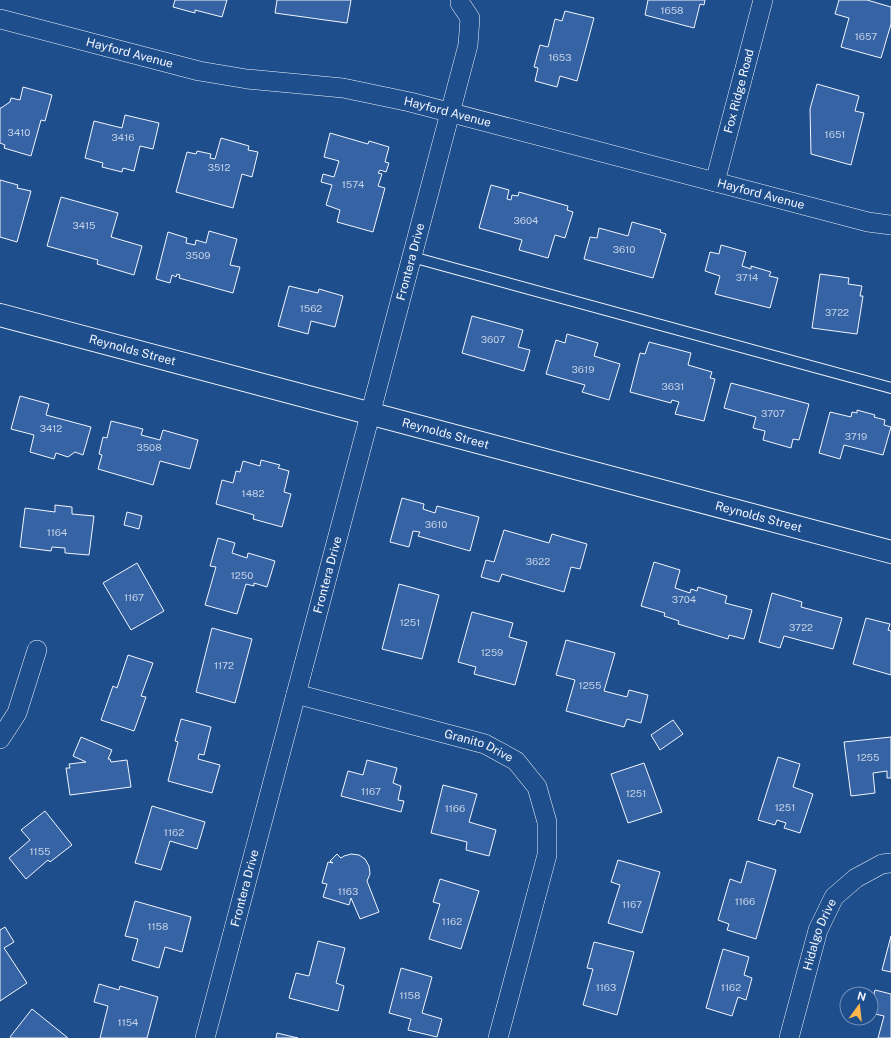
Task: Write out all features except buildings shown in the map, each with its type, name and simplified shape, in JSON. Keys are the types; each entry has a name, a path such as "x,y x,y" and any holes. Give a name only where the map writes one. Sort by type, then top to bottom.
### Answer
{"street":[{"name":"Fox Ridge Road","path":"715,182 763,0"},
{"name":"Frontera Drive","path":"205,1038 468,45 470,18 460,3"},
{"name":"Hayford Avenue","path":"0,19 199,71 247,79 343,88 410,102 868,222 891,225"},
{"name":"Reynolds Street","path":"0,315 891,552"},
{"path":"0,739 17,713 37,650"},
{"name":"Granito Drive","path":"296,694 485,744 516,761 537,787 547,822 546,855 498,1038"},
{"name":"Hidalgo Drive","path":"790,1038 818,930 834,897 856,878 882,864 891,863"}],"lane":[{"path":"412,257 891,388"}]}
